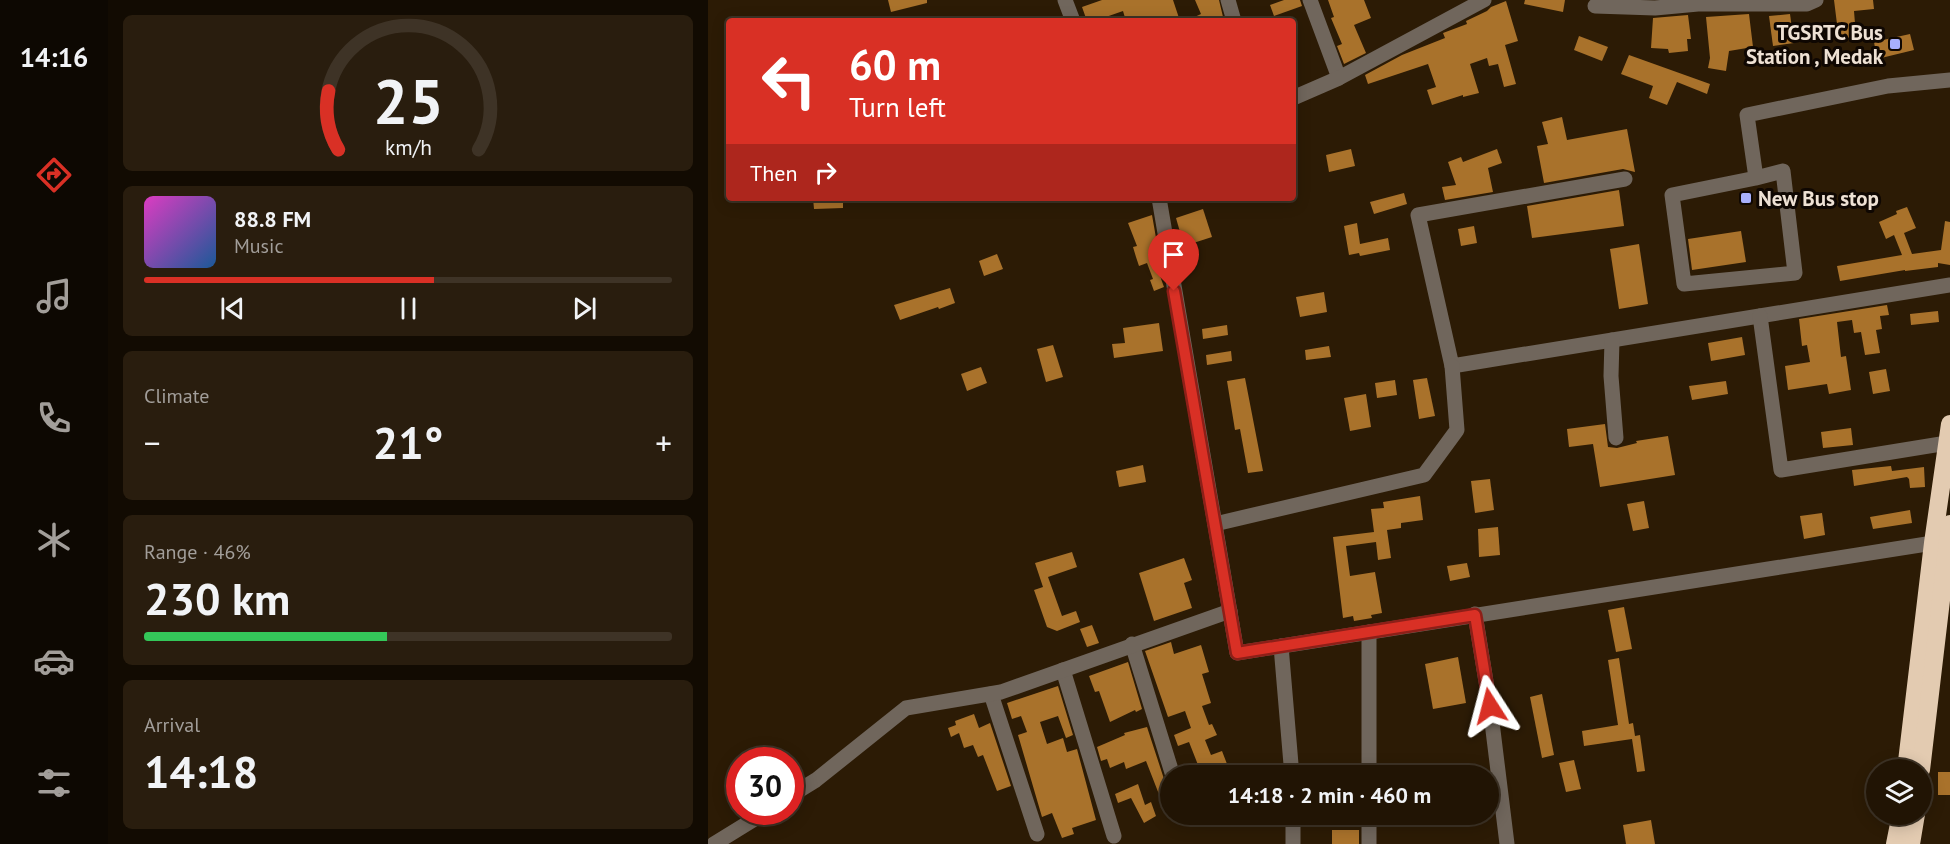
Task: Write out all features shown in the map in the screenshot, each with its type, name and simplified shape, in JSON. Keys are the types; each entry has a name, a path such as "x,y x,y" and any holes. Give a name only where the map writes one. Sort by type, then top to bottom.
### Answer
{"highway":[{"path":"1907,759 1933,543 1950,424"},
{"path":"1922,759 1950,524"},
{"path":"1895,844 1899,825"},
{"path":"1911,844 1914,825"}],"street":[{"path":"1065,0 1072,18"},
{"path":"1228,0 1233,18"},
{"path":"1310,0 1339,78"},
{"path":"1296,97 1339,78 1484,0"},
{"path":"1595,6 1655,8 1698,4 1807,4 1816,0"},
{"path":"1756,178 1747,115 1888,86 1950,80"},
{"path":"1783,171 1795,273 1684,284 1672,195 1756,178 1783,171"},
{"path":"1215,524 1424,475 1457,430 1452,366 1418,215 1625,179"},
{"path":"1159,201 1237,653 1933,543"},
{"path":"1452,366 1950,285"},
{"path":"1760,316 1781,470 1947,443"},
{"path":"1612,340 1611,376 1616,438"},
{"path":"804,787 906,708 1001,692 1230,610"},
{"path":"1475,615 1490,706 1507,844"},
{"path":"1369,632 1369,765"},
{"path":"1132,644 1170,765"},
{"path":"1281,646 1291,765"},
{"path":"1063,670 1114,836"},
{"path":"991,694 1037,834"},
{"path":"714,844 745,825"},
{"path":"1293,825 1293,844"},
{"path":"1369,825 1369,844"}],"building":[{"path":"888,0 927,0 927,3 891,12"},
{"path":"1102,0 1173,0 1179,18 1125,18 1123,11 1103,18 1086,18 1082,7"},
{"path":"1195,0 1219,0 1223,18 1192,18 1201,14"},
{"path":"1284,0 1300,0 1302,6 1274,16 1270,5"},
{"path":"1328,0 1364,0 1371,18 1354,25 1366,53 1344,64 1337,46 1342,44 1331,18 1334,17"},
{"path":"1525,0 1565,0 1563,12 1524,4"},
{"path":"1834,0 1873,0 1874,9 1854,11 1856,36 1842,39 1839,23 1837,24"},
{"path":"1506,1 1518,41 1505,45 1516,84 1504,87 1498,64 1489,66 1487,58 1470,64 1479,93 1463,97 1463,95 1432,105 1427,90 1436,87 1428,64 1368,84 1365,75 1402,55 1445,38 1443,33 1467,24 1466,21"},
{"path":"1749,14 1753,47 1729,51 1726,71 1708,68 1710,58 1706,17"},
{"path":"1790,14 1794,43 1773,46 1769,16"},
{"path":"1688,15 1691,39 1687,39 1688,51 1669,53 1668,49 1651,48 1653,18"},
{"path":"1910,34 1914,50 1877,59 1874,42"},
{"path":"1579,36 1608,47 1602,61 1574,50"},
{"path":"1629,55 1710,84 1707,94 1677,82 1667,105 1649,98 1653,86 1621,74"},
{"path":"1562,117 1567,140 1627,129 1635,172 1623,169 1544,183 1537,146 1548,144 1542,122"},
{"path":"1351,149 1355,166 1329,172 1326,155"},
{"path":"1497,149 1502,163 1488,168 1493,192 1445,200 1442,187 1456,185 1448,162 1461,157 1463,162"},
{"path":"1619,190 1624,226 1532,238 1527,206"},
{"path":"1404,193 1407,204 1374,214 1370,202"},
{"path":"813,201 843,201 843,208 814,209"},
{"path":"1907,207 1916,228 1904,233 1912,254 1941,250 1945,221 1950,222 1950,265 1938,263 1938,267 1840,281 1837,266 1902,255 1894,235 1886,239 1879,222"},
{"path":"1203,209 1212,237 1184,246 1176,218"},
{"path":"1152,215 1162,272 1159,273 1164,287 1154,291 1150,280 1153,279 1147,263 1139,266 1133,247 1137,246 1128,223"},
{"path":"1357,223 1360,244 1388,238 1390,250 1360,256 1359,253 1349,255 1344,226"},
{"path":"1474,226 1477,243 1461,246 1458,229"},
{"path":"1741,231 1746,262 1692,270 1688,239"},
{"path":"1639,244 1648,304 1619,309 1610,249"},
{"path":"997,254 1003,269 984,276 979,261"},
{"path":"950,288 955,303 900,320 894,305"},
{"path":"1324,292 1327,312 1300,317 1296,297"},
{"path":"1887,305 1889,315 1880,316 1882,329 1876,330 1880,353 1865,355 1861,332 1854,333 1852,320 1837,322 1841,357 1846,356 1851,390 1829,394 1827,384 1788,390 1785,366 1810,362 1807,345 1802,346 1799,319"},
{"path":"1938,311 1939,322 1911,325 1910,314"},
{"path":"1159,323 1163,351 1114,358 1112,344 1125,343 1123,328"},
{"path":"1227,325 1228,335 1203,339 1202,329"},
{"path":"1742,337 1745,355 1711,361 1708,343"},
{"path":"1053,345 1063,377 1046,382 1037,349"},
{"path":"1329,346 1331,357 1306,360 1305,350"},
{"path":"1231,351 1232,361 1207,365 1206,355"},
{"path":"981,367 987,383 967,391 961,374"},
{"path":"1886,369 1890,391 1873,394 1869,372"},
{"path":"1245,378 1263,471 1248,473 1240,429 1235,430 1227,381"},
{"path":"1427,378 1435,416 1419,419 1413,380"},
{"path":"1395,380 1397,395 1377,398 1375,383"},
{"path":"1726,381 1728,394 1692,400 1689,386"},
{"path":"1366,394 1371,427 1350,431 1344,398"},
{"path":"1605,424 1608,447 1617,448 1637,443 1636,441 1668,436 1675,475 1600,487 1593,444 1569,447 1567,429"},
{"path":"1851,428 1853,445 1823,448 1821,432"},
{"path":"1143,465 1146,482 1119,487 1116,471"},
{"path":"1891,466 1892,471 1924,467 1925,487 1910,488 1907,477 1854,486 1852,470"},
{"path":"1490,479 1494,510 1475,513 1471,481"},
{"path":"1420,496 1423,520 1401,523 1401,528 1387,530 1391,558 1378,560 1376,542 1346,546 1350,576 1375,572 1382,613 1371,615 1372,618 1354,621 1353,616 1343,618 1333,537 1374,532 1371,509 1384,508 1383,502"},
{"path":"1644,501 1649,528 1633,531 1627,504"},
{"path":"1910,510 1912,523 1873,529 1870,517"},
{"path":"1822,513 1825,535 1804,539 1800,516"},
{"path":"1498,527 1500,555 1479,557 1478,529"},
{"path":"1072,552 1077,567 1048,577 1062,616 1076,611 1080,622 1057,631 1047,627 1034,590 1043,587 1035,563"},
{"path":"1184,558 1192,580 1184,583 1192,608 1154,621 1139,573"},
{"path":"1467,563 1470,577 1450,581 1447,566"},
{"path":"1624,607 1632,649 1616,652 1608,610"},
{"path":"1092,625 1099,643 1087,647 1080,629"},
{"path":"1171,642 1174,654 1201,645 1209,672 1202,674 1211,703 1202,706 1209,725 1212,724 1217,735 1205,740 1211,755 1222,751 1227,764 1198,765 1189,742 1178,746 1174,735 1191,728 1185,711 1168,717 1145,651"},
{"path":"1458,657 1466,703 1433,709 1425,664"},
{"path":"1619,658 1629,724 1633,723 1635,736 1640,735 1645,771 1637,772 1632,739 1584,746 1582,731 1618,725 1608,660"},
{"path":"1128,662 1142,709 1110,722 1099,691 1095,692 1089,676"},
{"path":"1058,686 1073,735 1066,738 1058,716 1040,722 1047,744 1063,738 1067,752 1077,749 1096,820 1072,828 1074,834 1062,838 1052,813 1042,817 1018,735 1027,732 1021,716 1012,719 1007,703"},
{"path":"1542,694 1554,755 1542,758 1530,697"},
{"path":"974,714 979,728 990,723 1011,786 997,791 983,755 978,757 973,745 964,748 959,733 951,737 948,728 956,725 955,721"},
{"path":"1147,727 1160,767 1160,797 1146,761 1126,769 1124,762 1110,768 1107,759 1101,761 1097,747 1125,735 1124,733"},
{"path":"1574,760 1581,789 1566,792 1559,763"},
{"path":"1938,772 1950,772 1950,795 1938,795"},
{"path":"1138,784 1145,805 1151,802 1156,816 1144,823 1131,798 1118,803 1115,794"},
{"path":"1651,820 1655,844 1626,844 1623,825"},
{"path":"1332,830 1359,830 1359,844 1332,844"}],"place":[{"name":"TGSRTC Bus Station , Medak","path":"1895,44"},
{"name":"New Bus stop","path":"1746,198"}],"route":[{"path":"1174,291 1237,653 1475,615 1490,706"}]}
